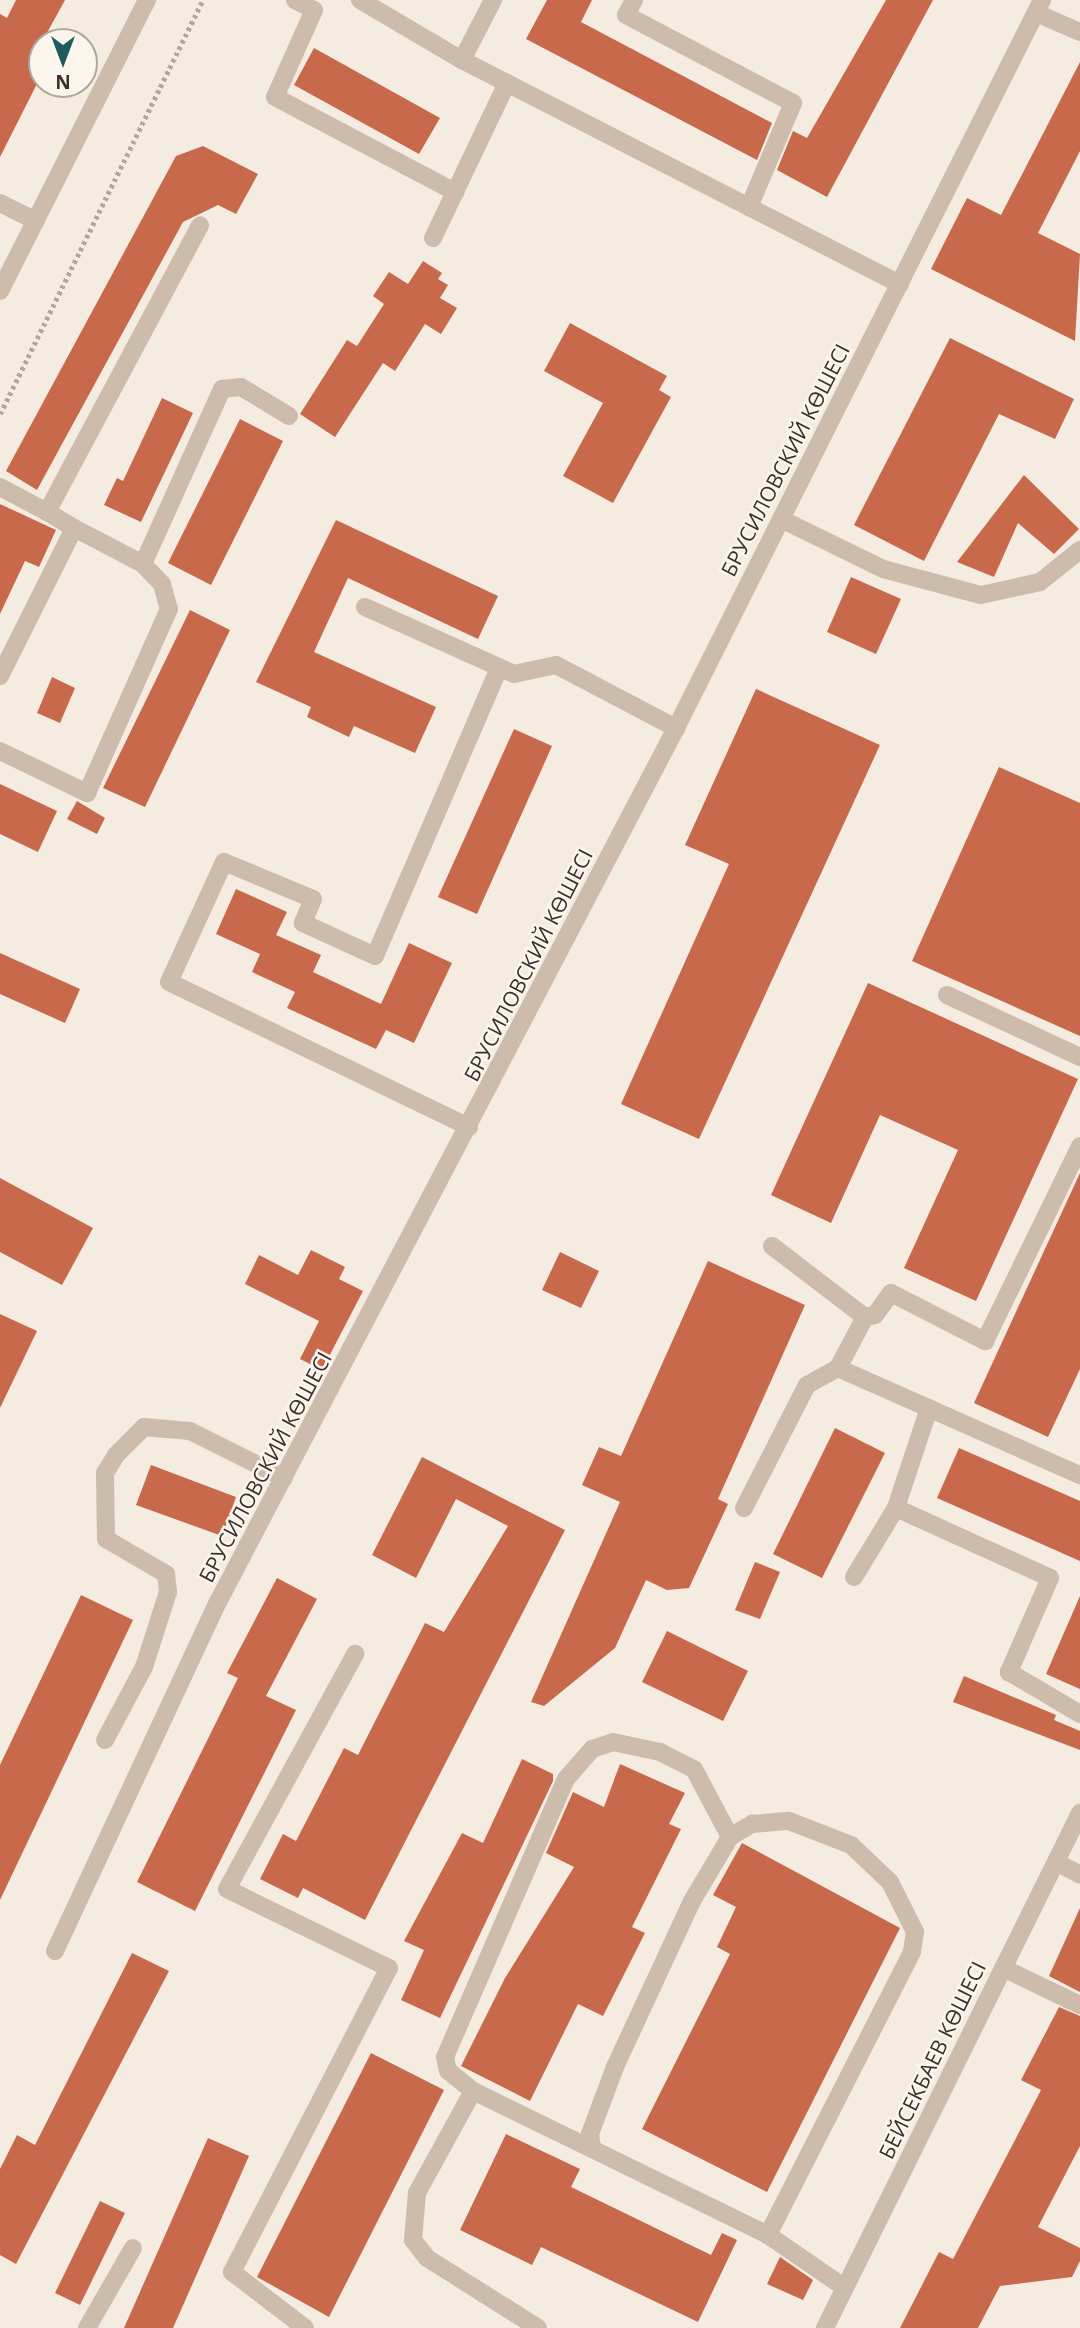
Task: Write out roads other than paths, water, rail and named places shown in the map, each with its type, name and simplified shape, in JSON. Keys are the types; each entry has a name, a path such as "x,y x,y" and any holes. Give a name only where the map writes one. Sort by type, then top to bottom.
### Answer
{"street":[{"path":"0,291 147,0"},
{"path":"295,0 314,10 275,97 455,192"},
{"path":"359,0 462,60 900,284"},
{"path":"462,60 493,0"},
{"path":"634,0 626,15 793,103 749,207"},
{"path":"1039,6 1080,32"},
{"name":"БРУСИЛОВСКИЙ КӨШЕСІ","path":"55,1951 218,1602 469,1128 676,728 1039,6"},
{"path":"433,238 508,83"},
{"path":"0,203 36,221"},
{"path":"47,512 200,225"},
{"path":"143,564 222,389 241,387 289,416"},
{"path":"0,487 143,564 162,584 169,609 87,793 0,751"},
{"path":"781,519 883,569 981,595 1040,582 1080,550"},
{"path":"0,676 74,528"},
{"path":"365,607 514,674 556,665 676,728"},
{"path":"469,1128 169,982 224,862 313,899 303,923 375,956 499,667"},
{"path":"947,995 1080,1056"},
{"path":"772,1246 865,1317 875,1315 891,1293 985,1341 1080,1146"},
{"path":"744,1508 807,1385 838,1368 865,1317"},
{"path":"838,1368 1080,1475"},
{"path":"854,1577 896,1508 929,1408"},
{"path":"105,1740 144,1667 168,1592 166,1574 106,1539 105,1473 117,1454 144,1427 190,1432 284,1478"},
{"path":"896,1508 1050,1578 1009,1672 1080,1714"},
{"path":"305,2328 232,2272 389,1968 227,1889 355,1654"},
{"path":"730,1838 694,1769 660,1752 612,1742 592,1749 566,1779 445,2057 448,2071 473,2091 768,2235 845,2288"},
{"name":"БЕЙСЕКБАЕВ КӨШЕСІ","path":"825,2328 1080,1813"},
{"path":"592,2148 590,2134 615,2067 692,1901 730,1838 752,1824 789,1821 851,1845 890,1882 915,1932 912,1952 768,2235"},
{"path":"1056,1862 1080,1875"},
{"path":"1003,1968 1080,2005"},
{"path":"473,2091 417,2193 413,2240 426,2258 538,2328"},
{"path":"87,2328 133,2248"}]}
